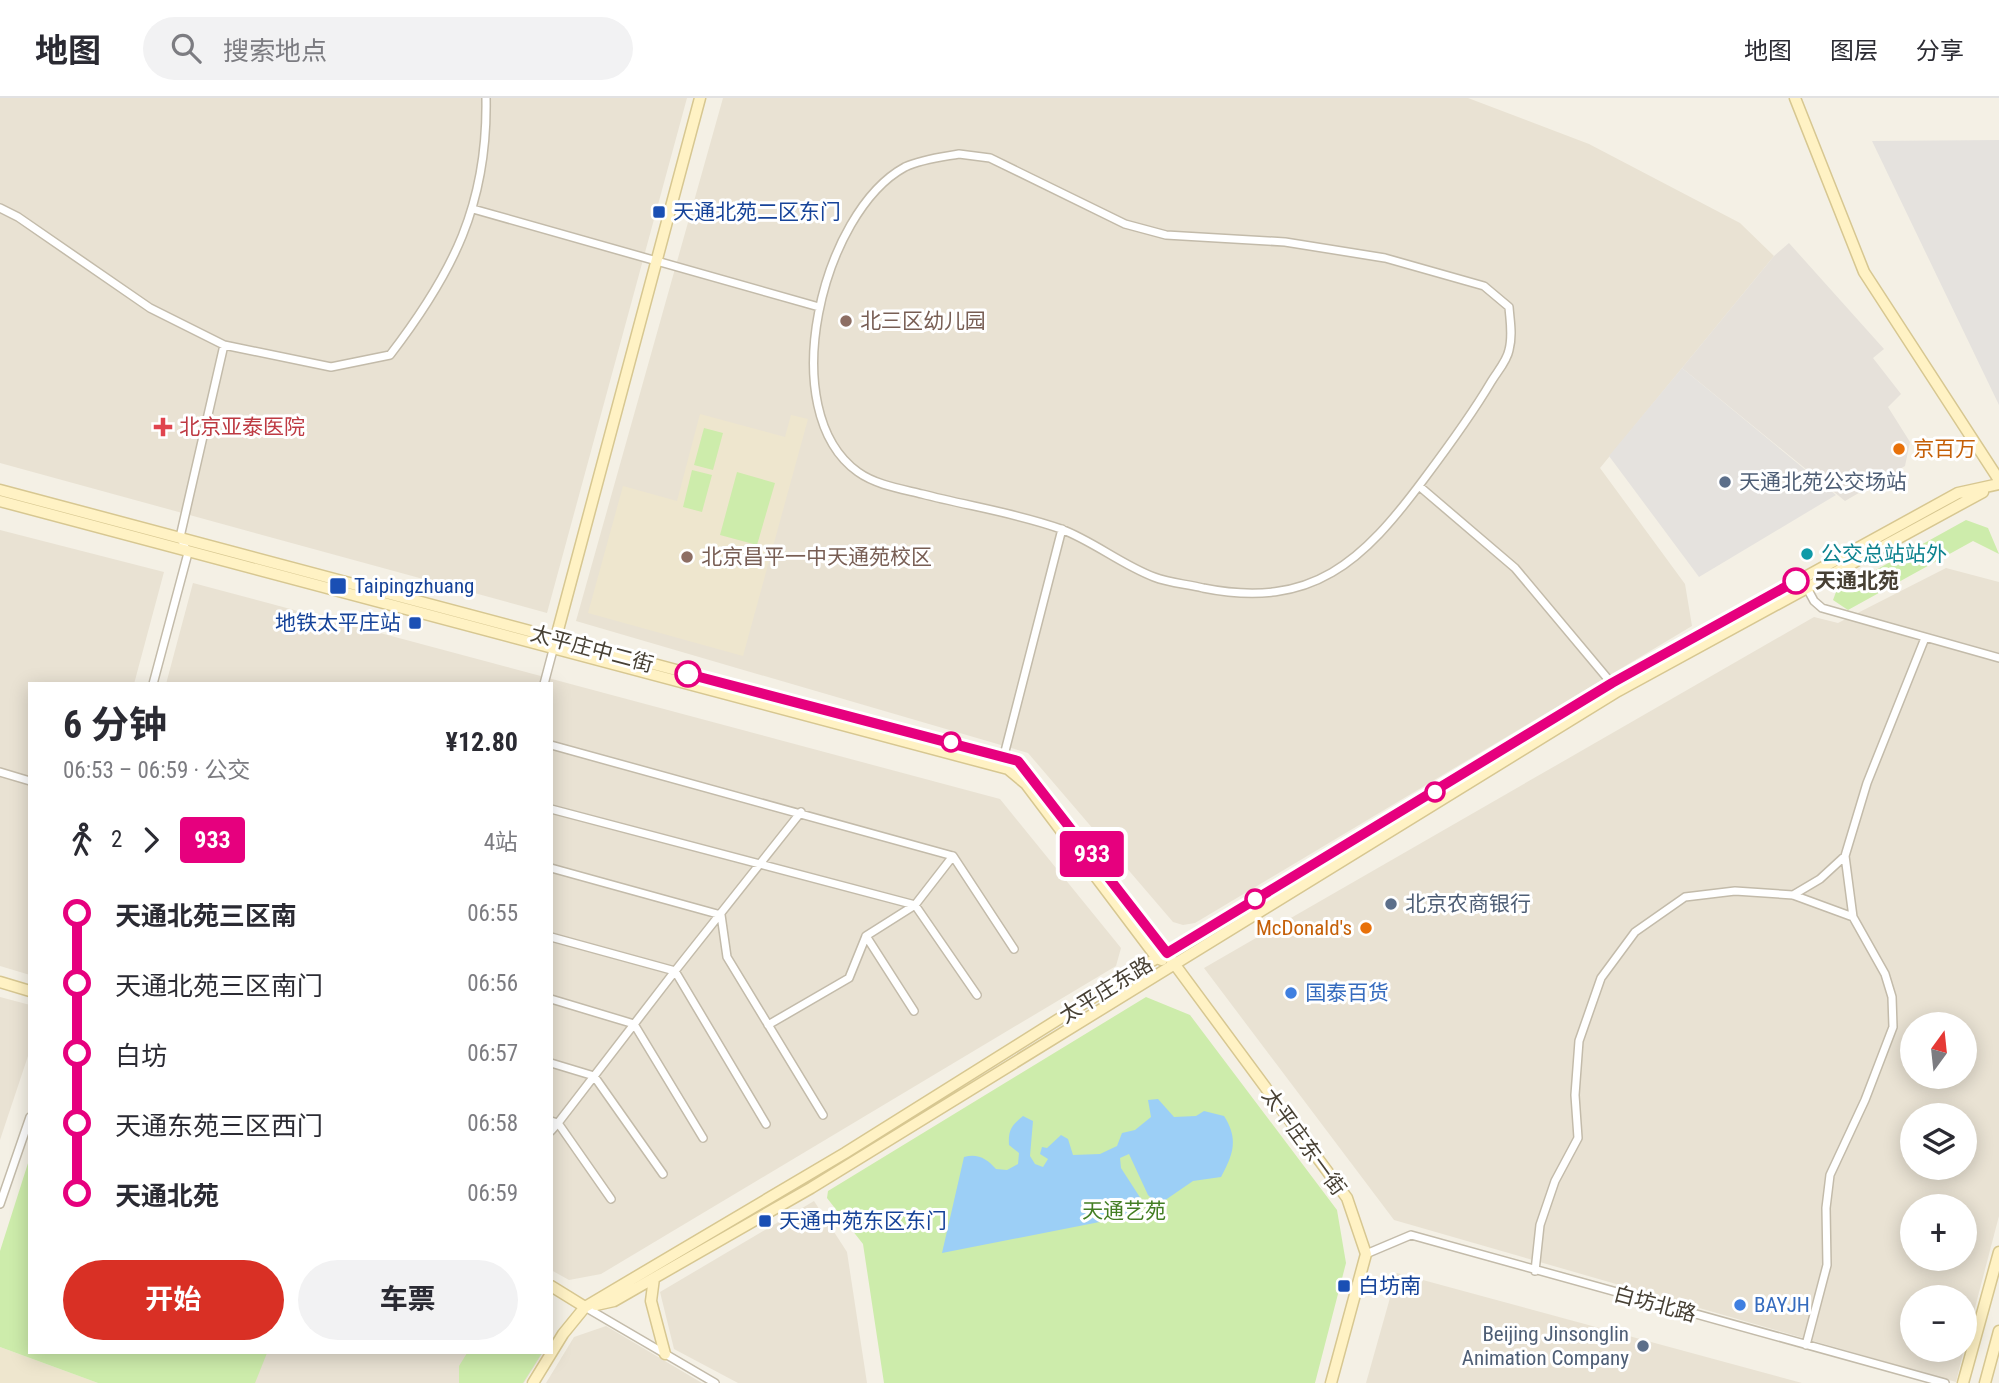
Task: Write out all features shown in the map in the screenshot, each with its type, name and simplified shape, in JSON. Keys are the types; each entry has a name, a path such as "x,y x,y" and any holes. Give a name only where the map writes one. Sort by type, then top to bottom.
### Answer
{"main road":[{"path":"554,645 700,98"},
{"path":"1795,98 1864,272 1999,483"},
{"name":"太平庄东路","path":"553,1351 585,1307 845,1153 1162,956 1615,687 1803,582 1999,483"},
{"name":"太平庄中二街","path":"0,490 180,537 554,645 1014,772 1162,956 1173,965"},
{"name":"太平庄中二街","path":"0,501 188,553 1004,755 1018,761 1028,770 1162,956"},
{"name":"太平庄东路","path":"585,1307 614,1301 811,1188 1173,965 1615,687"},
{"name":"太平庄东一街","path":"1173,965 1347,1198 1366,1254"},
{"path":"0,982 28,990"},
{"path":"1963,1383 1999,1252"},
{"path":"1331,1383 1366,1254"},
{"path":"654,1278 651,1301 665,1354"},
{"path":"553,1287 585,1307"},
{"path":"1985,1383 1999,1331"},
{"name":"太平庄东路","path":"533,1383 551,1354"}],"street":[{"path":"0,208 18,217 150,308 224,345 331,367 390,355 424,312 452,264 472,209 486,124 486,98"},
{"path":"959,154 990,158 1125,224 1166,235 1297,244 1385,258 1484,286 1508,307 1512,332 1509,353 1469,419 1380,534 1342,568 1324,579 1297,588 1261,593 1219,591 1156,578 1062,529 888,485 858,472 839,450 823,422 812,376 820,307 841,240 863,205 905,167 959,154"},
{"path":"472,209 820,307"},
{"path":"154,682 188,553 180,537 224,345"},
{"path":"1419,486 1515,568 1615,687"},
{"path":"1001,767 1062,529"},
{"path":"1803,582 1814,601 1822,608 1999,659"},
{"path":"1806,1345 1826,1265 1826,1208 1830,1175 1865,1100 1893,1027 1892,997 1885,974 1853,917 1845,856 1867,783 1925,638"},
{"path":"545,682 554,645"},
{"path":"553,746 953,856 1014,949"},
{"path":"0,772 28,780"},
{"path":"553,810 915,905 977,995"},
{"path":"611,1199 554,1122 594,1076 801,812"},
{"path":"768,1025 849,978 866,936 915,905 953,856"},
{"path":"1793,895 1821,879 1845,856"},
{"path":"553,869 721,915"},
{"path":"1535,1271 1540,1225 1555,1181 1578,1138 1575,1096 1578,1041 1601,978 1635,932 1685,897 1735,891 1793,895 1853,917"},
{"path":"721,915 727,957 823,1115"},
{"path":"866,936 914,1011"},
{"path":"553,938 675,971 766,1124"},
{"path":"553,1000 634,1024 702,1139"},
{"path":"553,1064 594,1076 663,1174"},
{"path":"0,1204 28,1123"},
{"name":"白坊北路","path":"1366,1254 1412,1235 1945,1383"},
{"path":"585,1307 715,1383"}],"shaded area":[{"path":"0,98 687,98 547,613 0,463"},
{"path":"723,98 1468,98 1589,144 1740,223 1774,256 1600,468 1685,584 1692,626 1195,923 1183,925 1173,922 1028,753 576,621"},
{"path":"1999,140 1999,405 1872,141"},
{"path":"1789,243 1884,349 1873,358 1901,394 1888,407 1910,442 1905,466 1845,501 1682,368 1774,256"},
{"name":"天通北苑公交场站","path":"1682,368 1836,495 1699,577 1609,456"},
{"name":"北京昌平一中天通苑校区","path":"700,414 785,437 791,415 808,419 743,656 588,613 623,486 677,501"},
{"path":"0,530 164,572 135,682 28,682 28,974 0,966"},
{"path":"1946,568 1999,582 1999,1216 1977,1300 1977,1285 1900,1285 1900,1362 1961,1362 1956,1382 1394,1220 1204,968 1814,617 1838,623"},
{"path":"193,583 1000,799 1121,948 1116,966 601,1274 569,1280 553,1271 553,682 167,682"},
{"path":"0,997 28,1004 28,1056 0,1140"},
{"path":"814,1201 847,1252 867,1383 738,1383 674,1349 660,1292"},
{"path":"1397,1273 1802,1383 1366,1383"},
{"path":"606,1326 702,1383 546,1383 574,1337"},
{"path":"0,1347 98,1383 0,1383"},
{"path":"265,1354 542,1354 524,1383 251,1383"}],"green space":[{"path":"704,428 723,433 713,470 694,465"},
{"path":"692,470 712,475 702,512 683,507"},
{"path":"737,472 775,483 757,545 720,535"},
{"path":"1966,520 1988,528 1999,554 1973,541 1848,610 1833,600 1836,592"},
{"name":"天通艺苑","path":"1146,997 1190,1015 1337,1210 1346,1263 1315,1383 884,1383 863,1244 827,1198 828,1191"},
{"path":"28,1163 28,1354 267,1354 255,1383 98,1383 0,1347 0,1251"},
{"path":"466,1354 541,1354 523,1383 459,1383 459,1366"}],"water":[{"path":"1158,1099 1174,1117 1196,1116 1204,1111 1224,1116 1232,1132 1233,1147 1221,1177 1193,1181 1158,1205 1148,1195 1129,1154 1120,1158 1121,1168 1143,1202 1140,1214 942,1253 964,1157 982,1158 996,1169 1007,1170 1018,1164 1019,1153 1009,1145 1009,1135 1013,1125 1023,1116 1033,1121 1030,1156 1035,1164 1043,1167 1048,1159 1040,1154 1042,1147 1047,1148 1061,1135 1068,1139 1073,1155 1100,1154 1117,1146 1122,1133 1135,1130 1151,1117 1148,1100"}],"bus line":[{"name":"933","path":"688,674 1004,755 1018,761 1028,770 1167,953 1612,683 1796,581"}],"place":[{"name":"天通北苑二区东门","path":"659,212"},
{"name":"北三区幼儿园","path":"846,321"},
{"name":"北京亚泰医院","path":"163,427"},
{"name":"京百万","path":"1899,449"},
{"name":"天通北苑公交场站","path":"1725,482"},
{"name":"公交总站站外","path":"1807,554"},
{"name":"北京昌平一中天通苑校区","path":"687,557"},
{"name":"天通北苑","path":"1796,581"},
{"name":"Taipingzhuang","path":"338,586"},
{"name":"地铁太平庄站","path":"415,623"},
{"name":"北京农商银行","path":"1391,904"},
{"name":"McDonald's","path":"1366,928"},
{"name":"国泰百货","path":"1291,993"},
{"name":"天通中苑东区东门","path":"765,1221"},
{"name":"白坊南","path":"1344,1286"},
{"name":"BAYJH","path":"1740,1305"},
{"name":"Beijing Jinsonglin Animation Company","path":"1643,1346"}]}
